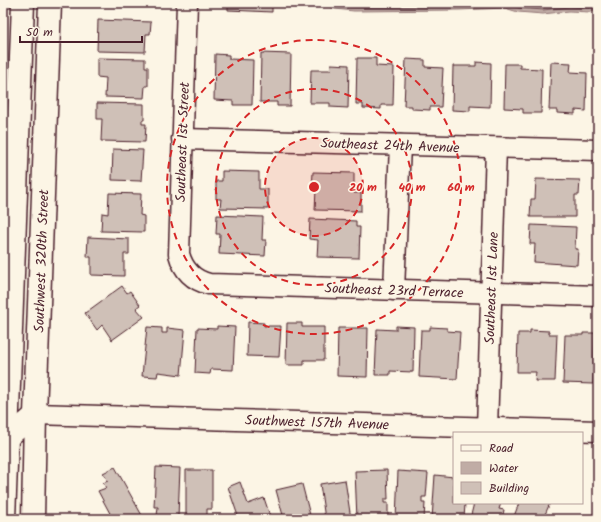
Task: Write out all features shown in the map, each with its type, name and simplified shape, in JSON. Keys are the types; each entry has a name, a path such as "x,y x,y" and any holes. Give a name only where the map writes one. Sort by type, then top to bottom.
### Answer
{"street":[{"name":"Southwest 320th Street","path":"4,519 5,439 23,3"},
{"name":"Southwest 320th Street","path":"33,519 50,3"},
{"name":"Southeast 1st Street","path":"187,3 179,254 183,265 192,276"},
{"name":"Southeast 24th Avenue","path":"182,139 598,150"},
{"path":"394,290 400,145"},
{"name":"Southeast 1st Lane","path":"487,428 496,148"},
{"name":"Southeast 23rd Terrace","path":"192,276 209,284 598,296"},
{"path":"5,439 36,414"},
{"name":"Southwest 157th Avenue","path":"36,414 598,431"}],"water":[{"path":"321,3 598,3 594,10 590,12 569,11 543,14 518,12 505,8 354,11 335,9"}],"building":[{"path":"228,3 272,3 272,12 228,10"},
{"path":"98,20 151,22 150,34 146,34 145,52 97,51"},
{"path":"261,53 291,54 290,106 277,106 277,102 260,102"},
{"path":"215,54 229,55 229,59 253,60 252,105 233,105 233,101 214,100"},
{"path":"97,58 145,59 145,67 148,67 148,86 145,86 144,98 105,97 106,78 97,77"},
{"path":"357,58 376,58 376,66 394,67 393,105 381,105 381,109 363,108 363,104 356,104"},
{"path":"406,59 425,60 425,67 443,68 441,107 430,107 430,110 412,109 412,106 404,106"},
{"path":"476,62 491,63 490,107 470,106 470,111 452,110 453,66 476,66"},
{"path":"551,62 571,63 570,72 587,73 586,111 575,110 575,114 557,113 557,110 549,110"},
{"path":"331,64 349,65 348,108 330,107 330,103 310,103 311,70 330,70"},
{"path":"505,64 520,64 520,68 542,69 541,113 523,113 523,109 504,108"},
{"path":"97,103 144,104 144,120 142,120 142,124 146,124 145,142 101,141 102,119 97,119"},
{"path":"113,149 143,150 141,181 112,180"},
{"path":"222,171 259,172 259,189 268,189 268,209 220,208 221,199 216,199 216,181 222,181"},
{"path":"313,172 354,173 354,193 361,193 361,211 315,210 316,189 312,189"},
{"path":"536,179 580,180 579,195 575,195 575,217 530,217 531,199 535,199"},
{"path":"109,193 141,194 140,215 144,216 144,232 101,231 102,213 108,214"},
{"path":"217,215 263,217 262,240 266,240 265,256 219,254 220,234 216,234"},
{"path":"310,219 356,221 356,227 360,227 359,258 317,257 318,240 309,239"},
{"path":"531,225 576,227 575,249 578,249 577,265 534,262 535,244 530,244"},
{"path":"88,237 129,239 129,254 124,254 124,276 91,275 91,257 87,257"},
{"path":"122,286 127,293 130,291 140,305 136,308 144,317 112,340 102,325 97,330 85,313"},
{"path":"248,322 264,323 264,326 281,326 279,357 247,356"},
{"path":"287,323 302,323 302,327 324,327 324,360 304,360 304,365 286,365"},
{"path":"217,326 235,327 233,370 211,369 210,374 195,373 197,328 217,329"},
{"path":"396,326 414,327 413,372 390,371 390,375 375,375 377,329 396,330"},
{"path":"147,327 162,328 162,333 167,333 167,328 185,330 181,375 158,372 157,377 142,376"},
{"path":"430,327 447,328 447,331 460,332 457,379 419,377 421,330 430,330"},
{"path":"338,328 368,328 367,377 337,376"},
{"path":"530,330 549,331 549,334 557,334 555,381 535,381 536,372 517,372 518,333 530,333"},
{"path":"583,333 595,333 593,384 563,383 565,335 583,335"},
{"path":"115,467 144,519 113,519 98,491 106,488 103,483 108,481 103,473"},
{"path":"156,467 180,468 178,517 157,516 158,507 154,507"},
{"path":"186,470 212,470 212,509 207,509 207,518 186,517"},
{"path":"387,470 388,499 384,499 384,503 388,503 388,519 357,519 355,471"},
{"path":"398,471 428,473 426,497 422,497 422,503 425,503 424,519 396,519"},
{"path":"435,475 453,477 453,504 465,504 464,519 432,519"},
{"path":"345,480 351,519 325,519 320,484"},
{"path":"240,482 248,504 264,498 271,519 239,519 228,487"},
{"path":"302,484 311,519 284,519 276,490"},
{"path":"474,504 501,504 499,509 504,510 502,519 470,519"},
{"path":"519,504 550,504 543,519 513,519"}]}
